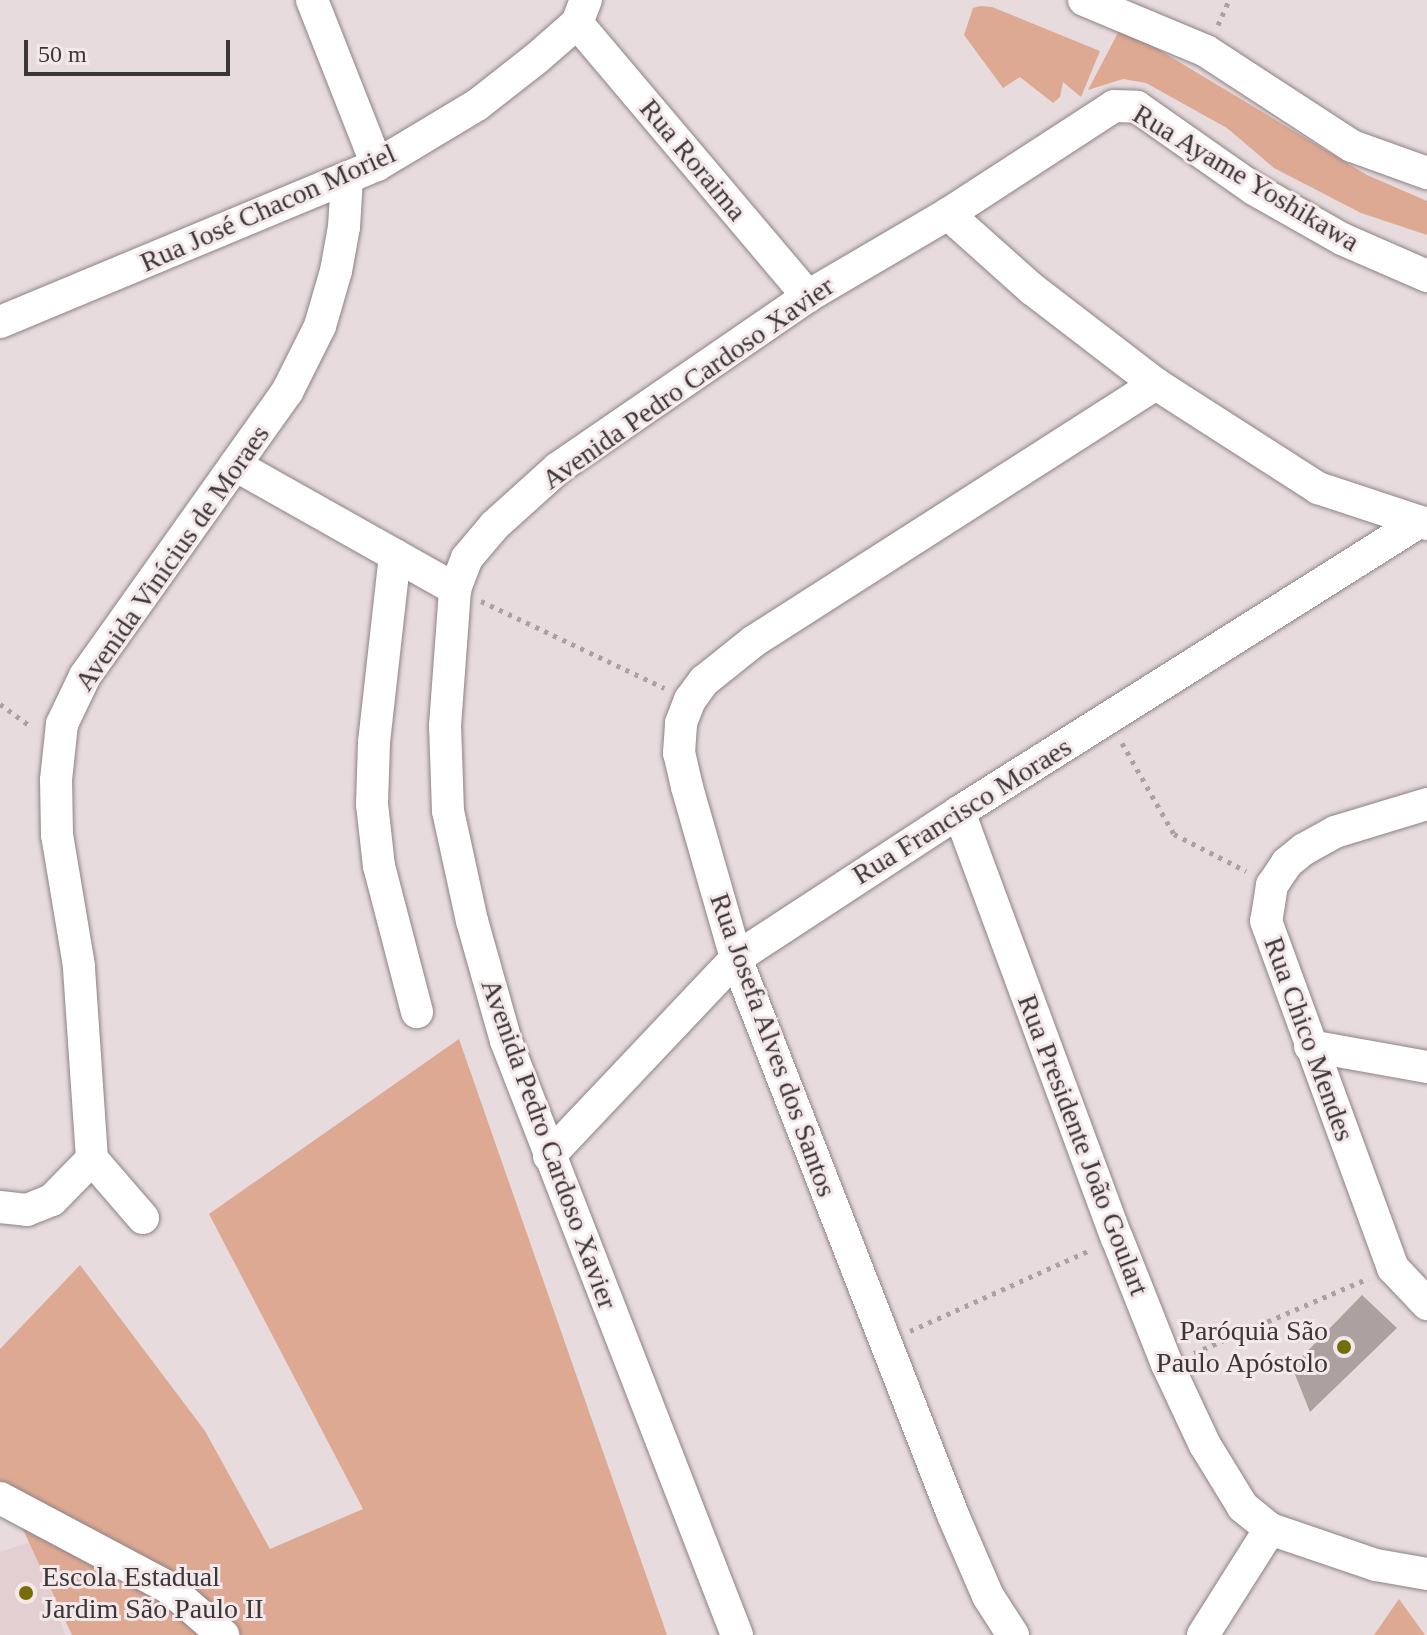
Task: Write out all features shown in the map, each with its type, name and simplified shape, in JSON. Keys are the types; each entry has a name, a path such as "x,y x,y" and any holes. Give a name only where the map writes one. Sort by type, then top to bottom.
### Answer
{"street":[{"path":"312,0 377,165"},
{"path":"1084,0 1206,51 1352,146 1427,173"},
{"name":"Rua José Chacon Moriel","path":"0,322 377,165 477,105 582,11"},
{"name":"Rua Roraima","path":"582,11 808,296"},
{"name":"Rua Ayame Yoshikawa","path":"1108,109 1121,105 1137,107 1254,189 1342,239 1427,276"},
{"name":"Avenida Pedro Cardoso Xavier","path":"737,1635 506,1041 472,921 448,811 445,726 455,589 467,558 495,525 558,468 808,296 948,214 1108,109"},
{"name":"Avenida Vinícius de Moraes","path":"92,1159 79,966 57,835 58,747 62,724 85,676 287,392 320,326 344,227 347,178"},
{"path":"948,214 1032,289 1156,384 1318,488 1423,523"},
{"name":"Rua Josefa Alves dos Santos","path":"1013,1635 982,1582 885,1343 736,958 679,753 681,723 690,700 704,681 754,641 1156,384"},
{"path":"235,465 455,589"},
{"name":"Rua Francisco Moraes","path":"549,1156 736,958 959,812 1423,523"},
{"path":"395,555 375,727 372,804 379,866 417,1012"},
{"path":"1272,885 1296,856 1335,832 1427,804"},
{"name":"Rua Presidente João Goulart","path":"959,812 1167,1364 1205,1445 1243,1507 1270,1529 1376,1565 1427,1574"},
{"name":"Rua Chico Mendes","path":"1272,885 1266,921 1310,1046 1393,1268 1427,1304"},
{"path":"1310,1046 1427,1067"},
{"path":"0,1207 27,1210 52,1200 92,1159 143,1218"},
{"path":"0,1498 169,1588 223,1635"},
{"path":"1203,1635 1270,1529"}],"path":[{"path":"455,589 690,700"},
{"path":"0,704 58,747"},
{"path":"1107,719 1174,834 1272,885"},
{"path":"885,1343 1117,1238"},
{"path":"1167,1364 1393,1268"}],"shaded area":[{"path":"992,7 1100,51 1081,97 1063,82 1060,97 1053,103 1020,77 1003,88 964,35 973,8"},
{"path":"1121,27 1367,175 1427,201 1427,235 1361,213 1274,168 1227,128 1146,83 1123,79 1088,90"},
{"path":"459,1039 667,1635 72,1635 0,1480 0,1349 80,1265 205,1431 270,1549 363,1509 209,1214"},
{"name":"Escola Estadual Jardim São Paulo II","path":"35,1541 65,1635 0,1635 0,1552"},
{"path":"1399,1599 1425,1635 1374,1635"}],"building":[{"name":"Paróquia São Paulo Apóstolo","path":"1362,1295 1397,1328 1310,1412 1292,1367"}],"place":[{"name":"Paróquia São Paulo Apóstolo","path":"1344,1347"},
{"name":"Escola Estadual Jardim São Paulo II","path":"26,1593"}]}
